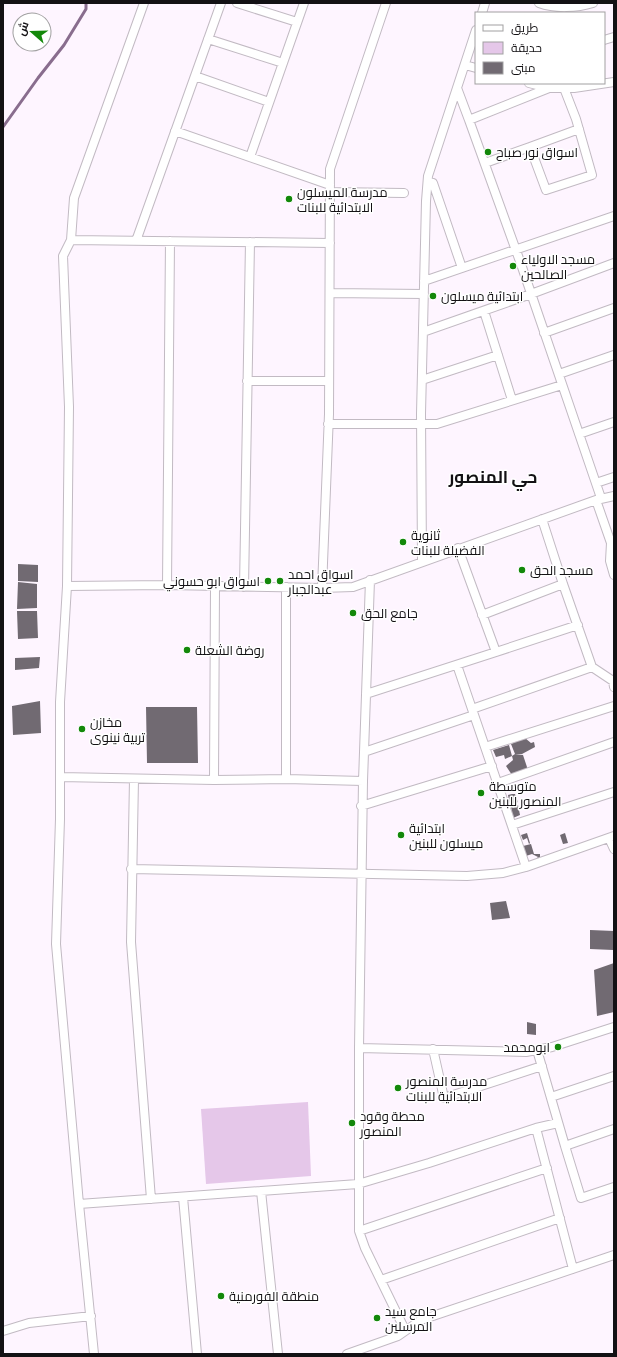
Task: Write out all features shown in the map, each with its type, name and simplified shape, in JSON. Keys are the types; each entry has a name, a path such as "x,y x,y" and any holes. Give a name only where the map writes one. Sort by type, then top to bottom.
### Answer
{"street":[{"path":"94,1354 56,944 60,819 60,702 67,586 69,407 63,256 70,240 74,198 144,3"},
{"path":"136,241 221,3"},
{"path":"237,3 297,22"},
{"path":"250,157 304,3"},
{"path":"322,588 329,381 330,169 386,3"},
{"path":"539,3 562,6 585,5 593,3"},
{"path":"422,561 421,425 428,176 475,33"},
{"path":"208,39 283,62"},
{"path":"465,65 475,68"},
{"path":"195,76 269,102"},
{"path":"533,84 549,88 564,88 603,84"},
{"path":"457,88 516,249 596,483 598,499 611,543 610,561 614,575"},
{"path":"469,120 549,88"},
{"path":"530,147 546,190 592,175 579,130 564,88"},
{"path":"485,163 579,130"},
{"path":"175,131 250,157 330,188 404,193"},
{"path":"428,182 433,183 462,268"},
{"path":"424,281 614,216"},
{"path":"70,240 330,243"},
{"path":"166,586 170,241"},
{"path":"244,587 250,242"},
{"path":"423,332 614,263"},
{"path":"330,293 424,294"},
{"path":"544,333 614,308"},
{"path":"484,311 512,400"},
{"path":"559,374 614,355"},
{"path":"422,380 498,356"},
{"path":"247,381 329,381"},
{"path":"328,424 438,424 562,385"},
{"path":"579,434 614,422"},
{"path":"596,483 614,476"},
{"path":"67,586 322,588 353,586 598,499 614,496"},
{"path":"542,519 592,667 613,681 614,687"},
{"path":"458,548 496,652"},
{"path":"370,580 361,806 358,1184 359,1231 406,1330"},
{"path":"482,615 563,584"},
{"path":"214,780 215,586"},
{"path":"286,587 286,779"},
{"path":"366,694 578,625"},
{"path":"457,665 526,867"},
{"path":"364,752 592,667"},
{"path":"485,747 614,706"},
{"path":"498,783 614,742"},
{"path":"361,806 492,766"},
{"path":"60,777 363,781"},
{"path":"134,779 131,942 151,1199"},
{"path":"512,825 614,792"},
{"path":"132,868 467,876 503,873 526,867 612,837 614,849"},
{"path":"359,1048 526,1052 552,1047 614,1027"},
{"path":"433,1049 444,1098 542,1066"},
{"path":"537,1050 581,1198 614,1187"},
{"path":"551,1097 614,1076"},
{"path":"80,1204 358,1184 429,1163 536,1128 558,1123"},
{"path":"536,1128 573,1269"},
{"path":"565,1146 614,1129"},
{"path":"359,1231 547,1168"},
{"path":"261,1191 278,1354"},
{"path":"183,1197 198,1354"},
{"path":"381,1280 560,1218"},
{"path":"347,1354 398,1336 421,1320 614,1255"},
{"path":"3,1331 29,1324 91,1316"}],"green space":[{"path":"308,1102 311,1176 206,1184 201,1109"}],"building":[{"path":"18,564 38,565 38,582 18,581"},
{"path":"18,582 37,584 37,608 17,609"},
{"path":"17,611 37,611 38,638 18,639"},
{"path":"40,657 39,668 15,670 15,658"},
{"path":"40,701 41,733 13,735 12,706"},
{"path":"146,707 197,707 198,763 147,763"},
{"path":"525,738 531,743 534,742 535,747 522,754 515,754 511,744"},
{"path":"509,745 512,756 505,759 504,755 496,757 493,750"},
{"path":"515,754 523,755 528,770 512,775 506,766 513,760 512,756"},
{"path":"515,794 518,802 510,805 508,795"},
{"path":"518,805 520,815 513,818 511,807"},
{"path":"527,833 529,844 527,838 523,840 521,835"},
{"path":"565,833 568,843 563,844 560,835"},
{"path":"531,844 534,854 540,854 540,859 536,859 538,857 532,854 526,856 523,846"},
{"path":"506,901 510,918 492,920 490,903"},
{"path":"590,930 614,931 613,950 590,949"},
{"path":"614,963 614,1012 597,1016 594,970"},
{"path":"527,1022 536,1024 536,1035 527,1034"}],"waterway":[{"path":"3,127 64,45 86,9 86,3"}],"place":[{"name":"اسواق نور صباح","path":"488,152"},
{"name":"مدرسة الميسلون الابتدائية للبنات","path":"289,199"},
{"name":"مسجد الاولياء الصالحين","path":"513,266"},
{"name":"ابتدائية ميسلون","path":"433,296"},
{"name":"ثانوية الفضيلة للبنات","path":"403,542"},
{"name":"مسجد الحق","path":"522,570"},
{"name":"اسواق ابو حسوني","path":"268,581"},
{"name":"اسواق احمد عبدالجبار","path":"280,581"},
{"name":"جامع الحق","path":"353,613"},
{"name":"روضة الشعلة","path":"187,650"},
{"name":"مخازن تربية نينوى","path":"82,729"},
{"name":"متوسطة المنصور للبنين","path":"481,793"},
{"name":"ابتدائية ميسلون للبنين","path":"401,835"},
{"name":"ابومحمد","path":"558,1047"},
{"name":"مدرسة المنصور الابتدائية للبنات","path":"398,1088"},
{"name":"محطة وقود المنصور","path":"352,1123"},
{"name":"منطقة الفورمنية","path":"221,1296"},
{"name":"جامع سيد المرسلين","path":"377,1318"}],"district":[{"name":"حي المنصور","path":"493,476"}]}
